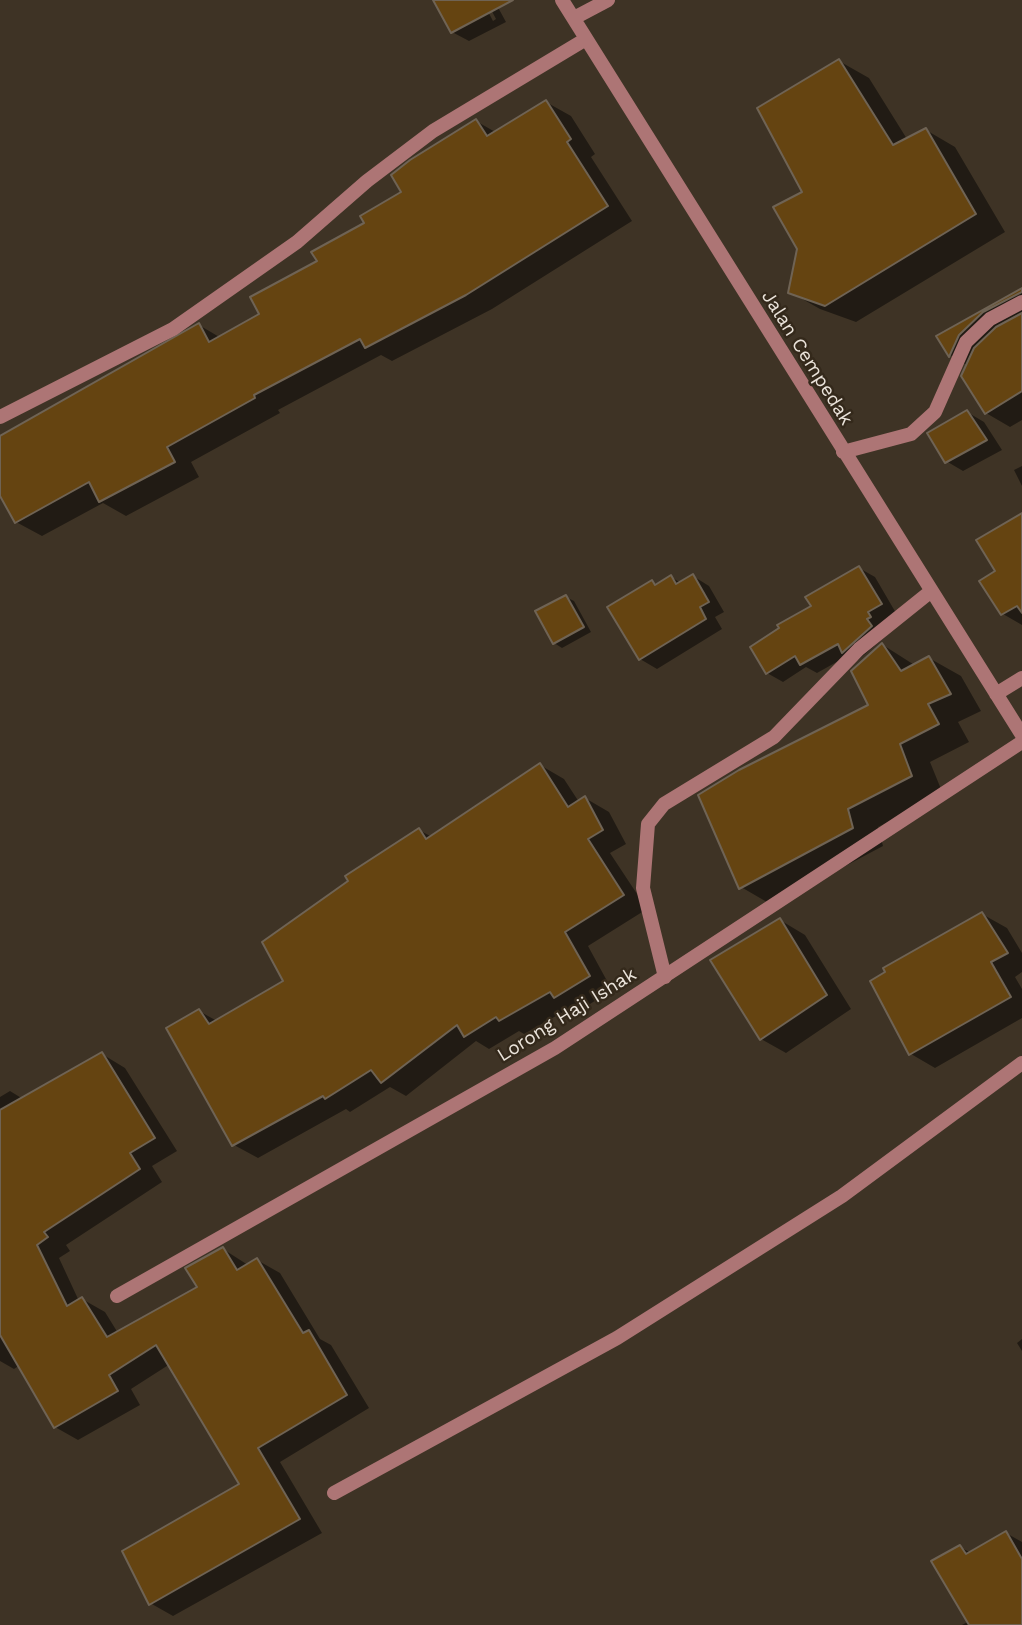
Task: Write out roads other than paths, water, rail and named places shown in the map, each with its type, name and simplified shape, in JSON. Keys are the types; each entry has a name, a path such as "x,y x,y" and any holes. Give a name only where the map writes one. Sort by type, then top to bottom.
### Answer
{"street":[{"name":"Jalan Cempedak","path":"562,0 930,592 1022,735"},
{"path":"574,18 608,0"},
{"path":"0,417 173,329 297,242 367,181 433,131 586,40"},
{"path":"843,452 911,434 935,412 966,342 990,319 1022,302"},
{"path":"666,977 643,888 648,824 664,804 774,737 859,649 930,592"},
{"path":"996,694 1022,678"},
{"name":"Lorong Haji Ishak","path":"117,1296 555,1048 1022,742"},
{"path":"334,1493 617,1338 842,1196 1022,1063"}]}
